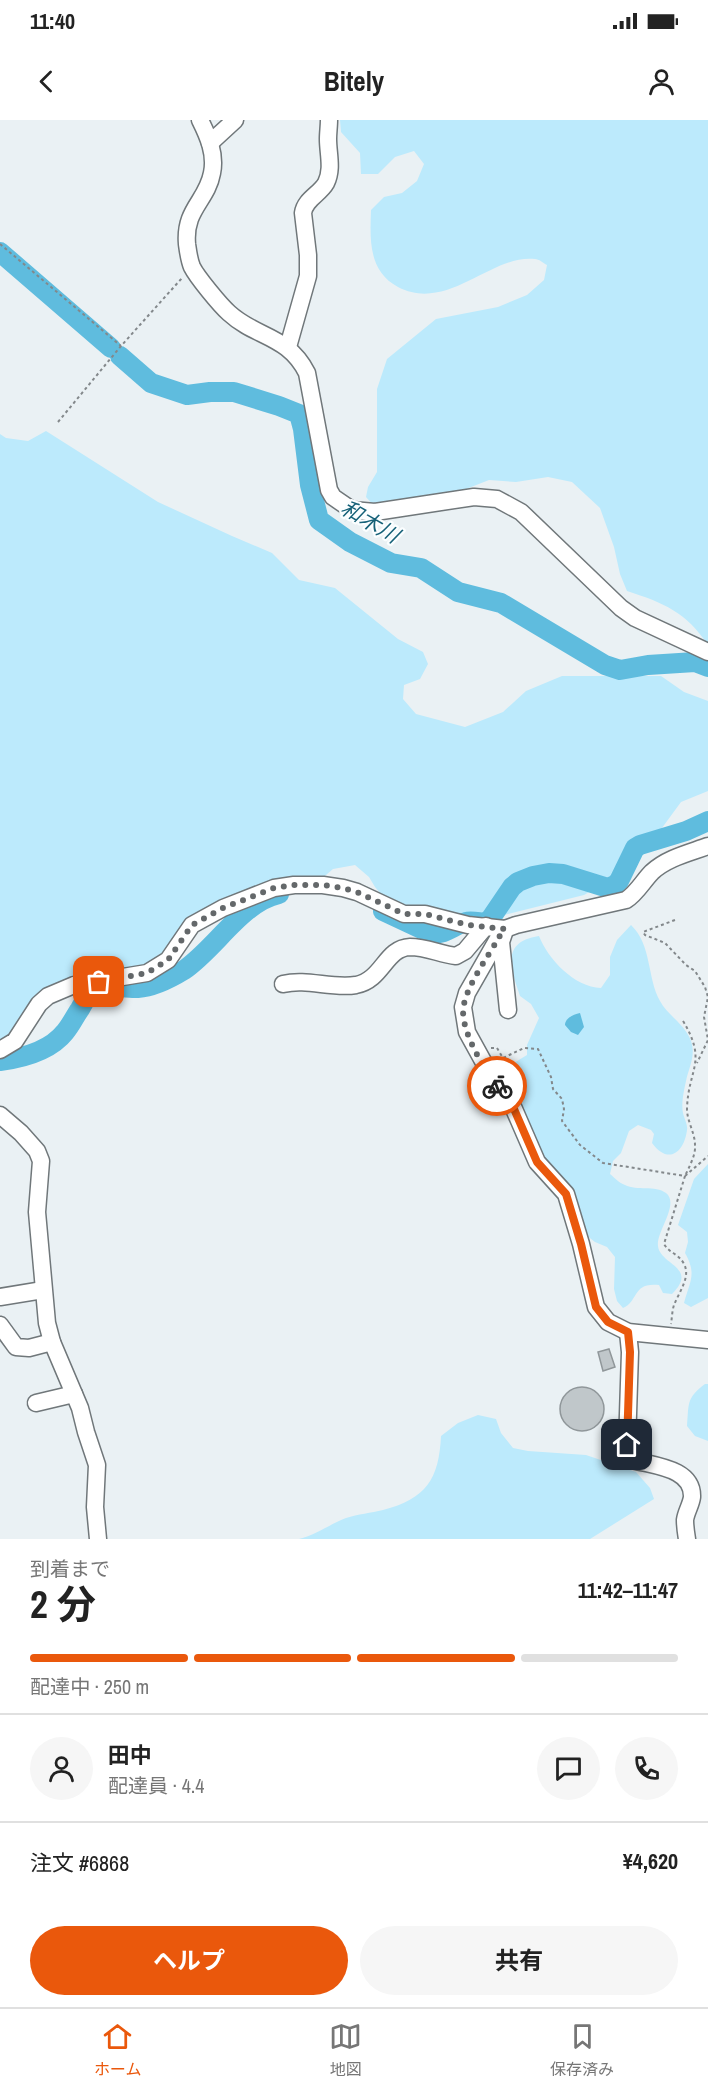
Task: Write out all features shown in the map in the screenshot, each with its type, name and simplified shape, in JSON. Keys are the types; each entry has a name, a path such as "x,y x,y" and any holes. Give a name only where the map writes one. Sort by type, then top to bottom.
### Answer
{"street":[{"path":"200,120 210,143 212,175 187,225 187,249 192,267 229,314 288,347 300,359 307,373 329,490 333,497 352,510 375,512 474,497 497,499 521,512 621,608 635,618 708,652"},
{"path":"210,143 235,120"},
{"path":"288,347 308,276 304,206 325,184 328,176 329,120"},
{"path":"0,1050 15,1041 39,1004 48,996 74,985 147,973 168,960 192,925 223,908 274,888 323,885 343,888 357,892 404,914 425,914 462,923 505,929 626,900 660,866 708,846"},
{"path":"283,984 295,981 354,986 375,977 389,958 399,950 409,947 456,956 465,951 486,926"},
{"path":"505,929 501,942 508,1010"},
{"path":"505,929 467,993 463,1007 467,1032 478,1056 514,1109 537,1162 566,1194 596,1307 608,1322 628,1332 708,1340"},
{"path":"0,1115 21,1132 37,1151 41,1161 38,1212 47,1323 52,1342 80,1408 97,1465 95,1507 98,1539"},
{"path":"0,1297 43,1290"},
{"path":"0,1325 16,1347 29,1348 52,1342"},
{"path":"628,1332 630,1352 627,1445 633,1460 671,1470 686,1479 691,1487 692,1499 685,1520 687,1539"},
{"path":"36,1403 74,1394"}],"path":[{"path":"0,244 121,346"},
{"path":"58,422 121,346 192,267"},
{"path":"669,1336 674,1306 686,1273 686,1266 678,1256 668,1251 664,1244 695,1149 687,1114 691,1084 697,1063 708,1040 704,1017 708,997 705,987 695,971 665,943 645,936 643,932 675,920"},
{"path":"683,1021 694,1039 697,1063"},
{"path":"478,1056 494,1047 503,1058 524,1048 538,1049 551,1077 553,1089 562,1099 564,1109 562,1121 580,1145 603,1163 685,1176"},
{"path":"685,1176 708,1156"}],"shaded area":[{"path":"340,120 708,120 708,645 691,624 673,610 627,591 600,508 572,482 548,477 516,482 489,480 461,491 374,506 366,497 368,487 377,472 377,389 387,359 436,319 498,307 527,295 544,280 547,265 536,259 519,260 502,265 452,288 434,293 416,293 398,287 388,280 376,263 373,253 371,210 384,197 402,193 417,181 424,164 414,151 395,157 378,174 361,174 360,153 341,132"},
{"path":"46,431 158,502 272,553 299,580 335,588 398,639 423,652 428,664 420,679 404,685 403,699 416,714 465,727 503,712 526,691 562,676 661,676 684,692 708,701 708,791 681,802 659,832 613,878 584,895 504,915 463,915 428,909 403,909 386,900 369,877 355,865 333,869 319,881 231,899 162,958 145,967 84,977 0,1045 0,434 6,438 28,441"},
{"path":"631,925 643,942 660,1001 688,1035 693,1052 683,1097 682,1109 687,1128 683,1145 674,1153 669,1155 664,1153 652,1143 654,1134 651,1130 638,1125 629,1131 621,1153 613,1161 610,1174 619,1182 635,1188 662,1191 670,1198 669,1211 660,1233 658,1246 665,1258 680,1272 681,1278 672,1294 663,1293 659,1285 644,1286 623,1308 617,1301 614,1289 615,1257 607,1247 586,1235 579,1209 573,1198 543,1162 509,1090 507,1067 527,1055 527,1045 539,1018 531,1004 520,996 514,976 512,958 513,951 518,944 539,936 549,954 563,970 581,983 601,988 610,975 610,957 617,940"},
{"path":"708,1164 708,1298 691,1307 684,1303 692,1272 685,1253 688,1242 687,1232 678,1225 694,1179"},
{"path":"705,1384 708,1384 708,1441 695,1436 687,1426 691,1398"},
{"path":"478,1415 496,1419 501,1433 513,1448 586,1455 636,1472 650,1488 654,1499 590,1539 299,1539 346,1518 383,1510 410,1500 420,1493 433,1475 440,1451 441,1436 458,1423"}],"water":[{"path":"580,1013 584,1027 578,1035 571,1032 565,1023 568,1018"}],"building":[{"path":"609,1349 615,1367 603,1371 598,1352"},
{"path":"582,1387 598,1393 604,1409 598,1425 582,1431 566,1425 560,1409 566,1393"}],"waterway":[{"name":"和木川","path":"0,252 111,348"},
{"name":"和木川","path":"120,356 151,383 187,395 234,392 299,414 310,485 319,520 350,542 391,563 421,568 458,592 501,603 605,665 620,670 648,665 695,662 708,667"},
{"path":"383,911 430,933 445,931 468,921 486,923 518,882 549,873 563,874 608,888 619,881 635,848 708,821"},
{"path":"0,1061 27,1056 59,1039 87,997 97,988 150,986 184,970 253,906 279,894"}],"way so far":[{"path":"99,982 147,973 168,960 192,925 223,908 274,888 294,885 343,888 357,892 404,914 425,914 468,925 505,929 467,993 463,1007 467,1032 478,1056 497,1086"}],"route":[{"path":"497,1086 514,1109 537,1162 566,1194 596,1307 608,1322 628,1332 630,1352 627,1445"}]}
